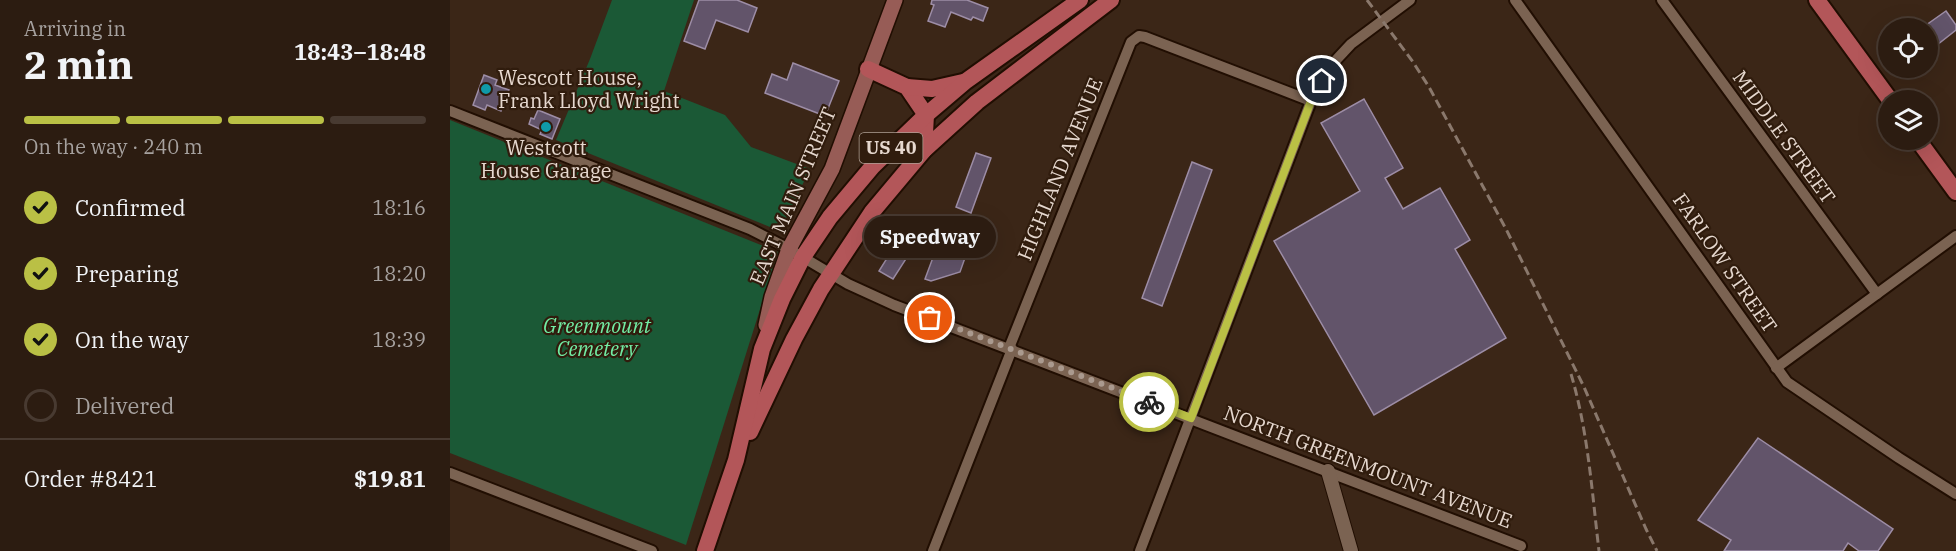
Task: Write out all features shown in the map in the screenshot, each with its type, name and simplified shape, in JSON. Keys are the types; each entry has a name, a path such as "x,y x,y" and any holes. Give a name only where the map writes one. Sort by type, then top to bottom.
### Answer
{"main road":[{"name":"EAST MAIN STREET","path":"796,253 832,169 895,0"},
{"name":"US 40","path":"705,551 736,460 762,349 782,299 796,253 872,167 926,115 966,81 1080,0"},
{"name":"US 40","path":"736,460 794,339 830,274 872,212 924,150 977,102 1111,0"},
{"path":"1817,0 1883,90"},
{"path":"868,69 907,87 933,88 966,81"},
{"path":"907,87 926,115 924,150"},
{"path":"1925,150 1956,192"}],"street":[{"path":"1140,551 1311,101 1337,59 1351,44 1410,0"},
{"name":"FARLOW STREET","path":"1515,0 1787,382 1956,494"},
{"name":"MIDDLE STREET","path":"1662,0 1877,294"},
{"name":"HIGHLAND AVENUE","path":"933,551 1010,348 1131,42 1139,36 1145,37 1311,101"},
{"name":"NORTH GREENMOUNT AVENUE","path":"450,111 750,229 848,284 894,304 1521,546"},
{"path":"1776,368 1956,236"},
{"path":"1328,471 1351,551"},
{"path":"450,473 652,551"}],"green space":[{"path":"612,0 694,0 664,91 725,115 751,147 810,169 780,231 556,140"},
{"name":"Greenmount Cemetery","path":"450,120 778,252 686,545 450,453"}],"building":[{"path":"699,0 737,0 757,8 748,32 716,20 705,49 684,41"},
{"path":"932,0 967,0 988,8 983,21 973,17 971,20 951,12 945,27 928,21 934,5 931,4"},
{"path":"1946,11 1956,25 1956,30 1938,44 1938,18 1936,18"},
{"path":"793,63 839,81 825,116 765,93 772,74 787,80"},
{"path":"484,75 497,80 495,85 509,90 501,111 487,105 485,110 473,105"},
{"path":"1364,99 1403,168 1385,178 1403,209 1440,188 1470,240 1455,249 1506,338 1374,415 1274,241 1360,191 1321,123"},
{"name":"Westcott House Garage","path":"538,110 560,119 552,139 540,134 542,130 529,124"},
{"path":"976,153 991,158 971,213 956,207"},
{"path":"1192,162 1212,170 1162,306 1142,298"},
{"path":"906,228 920,237 893,279 879,271"},
{"path":"938,244 966,255 960,272 931,281 925,279"},
{"path":"1758,438 1893,529 1878,551 1859,551 1848,543 1843,551 1724,551 1731,540 1698,520"}],"railway":[{"path":"1367,0 1429,87 1506,229 1584,387 1657,551"},
{"path":"1571,374 1585,439 1599,551"}],"way so far":[{"path":"930,318 1149,402"}],"place":[{"name":"Wescott House, Frank Lloyd Wright","path":"486,89"},
{"name":"Westcott House Garage","path":"546,127"},
{"name":"Speedway","path":"930,318"}],"route":[{"path":"1149,402 1191,418 1311,101 1322,81"}]}
